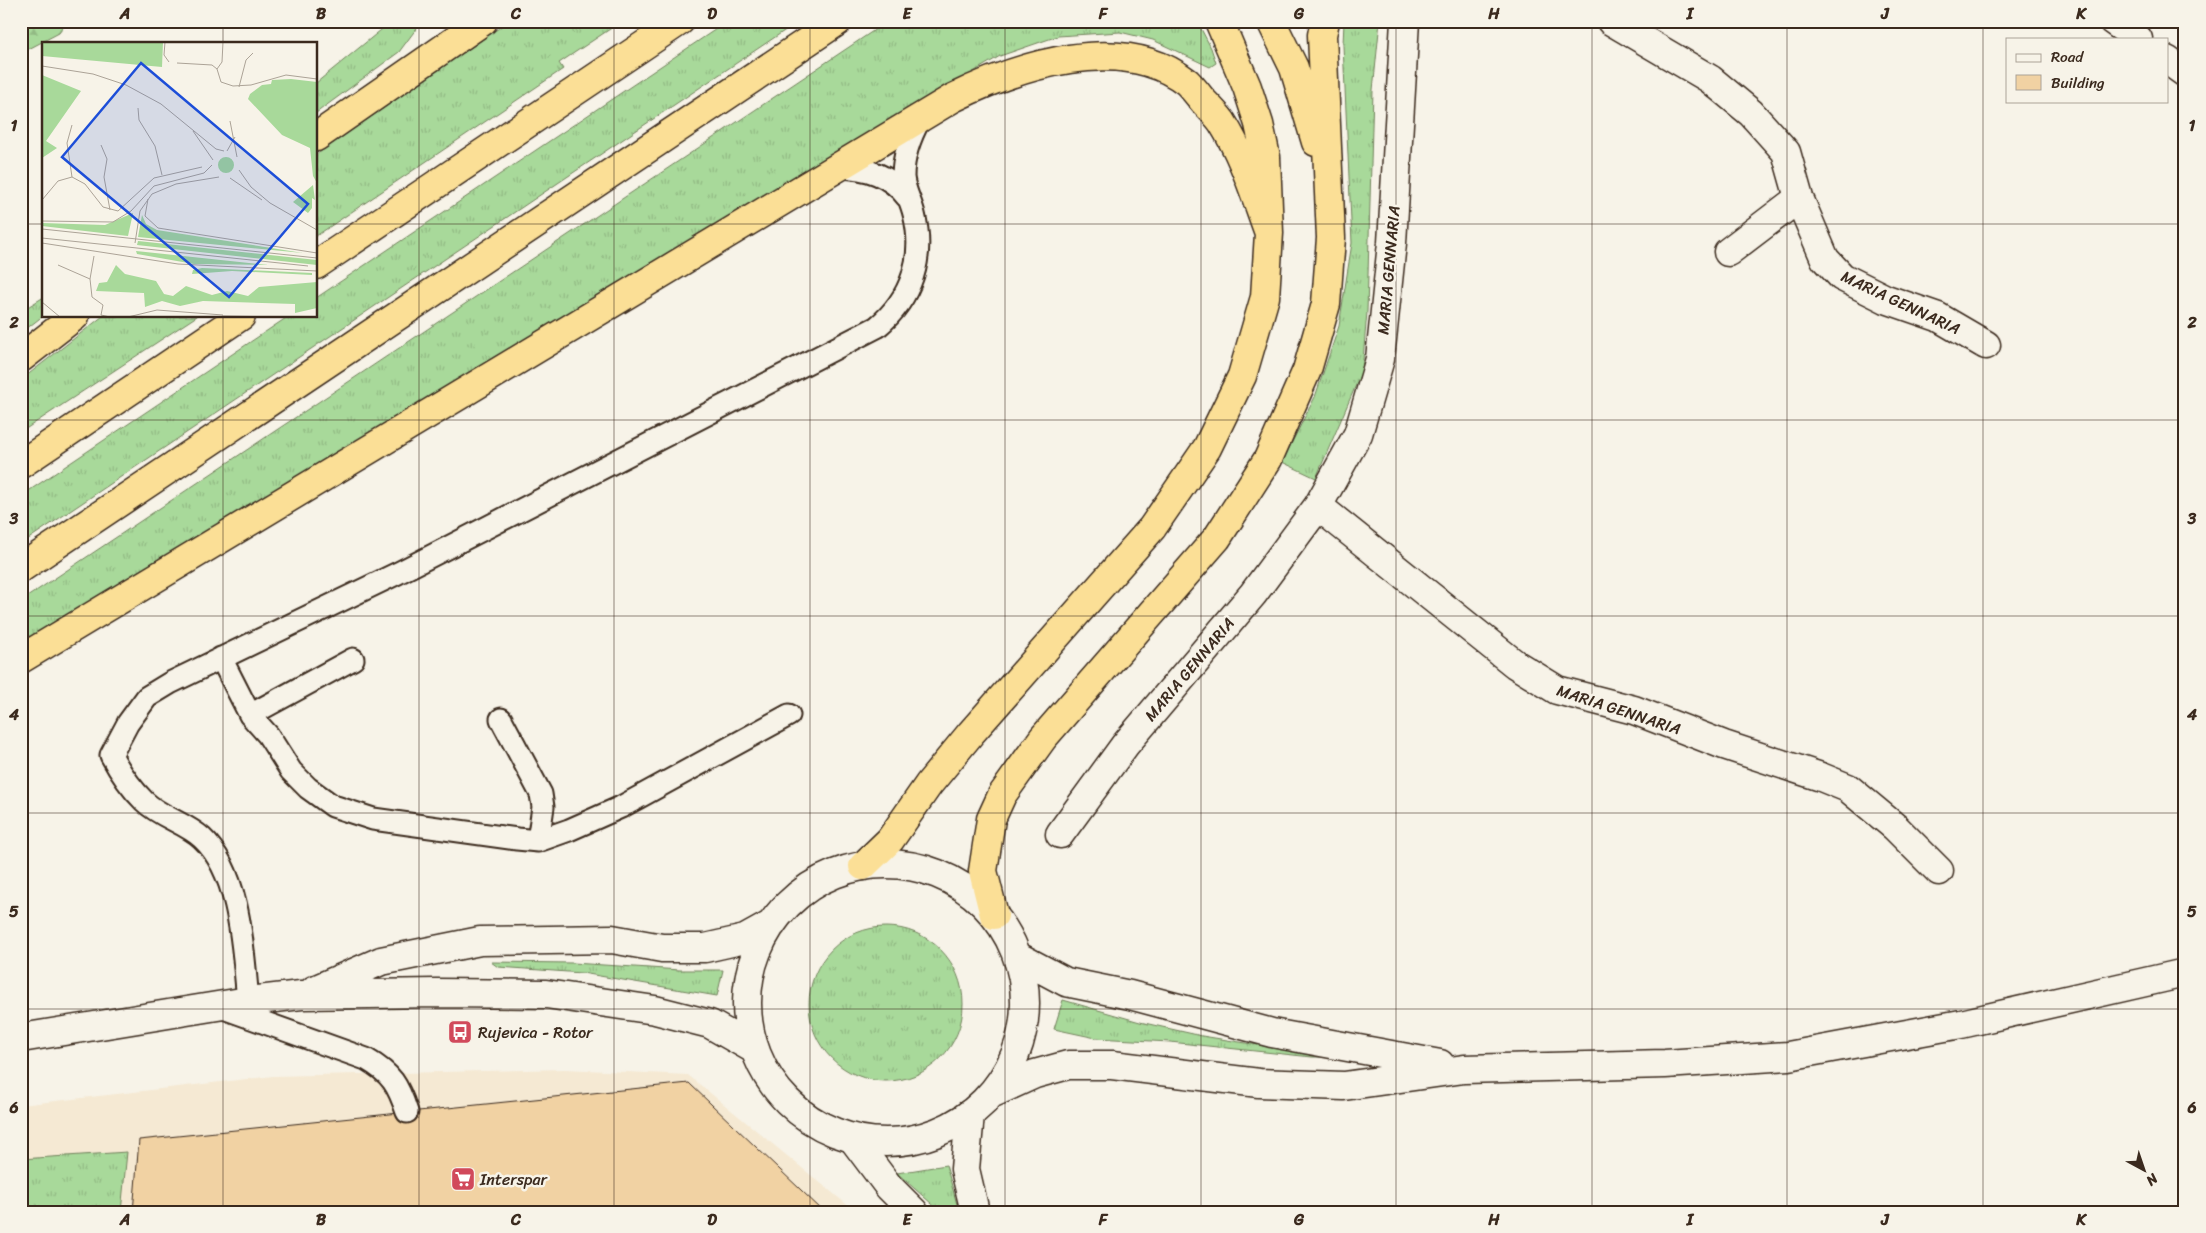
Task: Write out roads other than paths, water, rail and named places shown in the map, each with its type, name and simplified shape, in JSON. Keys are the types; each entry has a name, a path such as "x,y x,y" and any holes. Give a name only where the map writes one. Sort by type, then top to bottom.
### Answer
{"highway":[{"path":"318,136 483,21"},
{"path":"318,264 680,21"},
{"path":"21,568 838,21"},
{"path":"863,866 890,840 929,784 971,733 1152,528 1207,448 1242,376 1266,298 1269,233 1266,158 1259,124 1247,87 1219,21"},
{"path":"1271,21 1294,68 1327,179"},
{"path":"994,915 983,871 990,819 1002,795 1043,738 1218,538 1268,459 1307,370 1326,304 1331,238 1322,35 1325,21"},
{"path":"21,659 920,118 980,85 1043,63 1073,58 1129,58 1159,67 1187,82 1220,120 1242,157 1269,233"},
{"path":"21,358 72,318"},
{"path":"21,464 237,318"}],"main road":[{"name":"MARIA GENNARIA","path":"1060,834 1125,745 1252,594 1318,506 1358,434 1380,359 1392,243 1405,21"},
{"name":"MARIA GENNARIA","path":"1611,21 1710,79 1751,113 1786,152 1799,198 1824,260 1842,277 1886,299 1938,317 1986,344"},
{"path":"2113,21 2137,38"},
{"path":"2168,61 2185,73"},
{"path":"1728,252 1799,198"},
{"name":"MARIA GENNARIA","path":"1318,506 1516,664 1557,690 1634,710 1724,745 1821,777 1848,788 1895,827 1939,871"},
{"path":"900,864 936,872 968,890 994,915 1017,956 1024,984 1025,1014 1021,1033 1008,1070 991,1094 970,1114 934,1134 926,1136 894,1142 852,1139 820,1126 792,1106 769,1080 754,1049 747,1017 748,984 756,953 772,924 796,896 828,877 863,866 900,864"},
{"path":"301,995 381,961 480,941 612,939 662,948 705,948 745,939 772,924"},
{"path":"1017,956 1066,982 1130,995 1272,1033 1464,1069"},
{"path":"991,1094 1035,1074 1068,1065 1112,1065 1260,1083 1344,1086 1464,1069 1665,1064 1788,1056 1961,1024 2185,972"},
{"path":"21,1038 248,1001 301,995 436,992 546,994 655,1010 710,1024 754,1049"},
{"path":"970,1114 965,1169 975,1212"},
{"path":"852,1139 889,1187 914,1212"}],"lane":[{"path":"248,1001 236,909 227,875 218,858 202,838 145,802 116,764 111,755 128,723 148,697 170,683 398,573 877,327 897,307 908,290 918,257 917,227 903,175 905,156 910,138 920,118"},
{"path":"840,167 860,168 882,175 900,187 908,196"},
{"path":"221,658 250,715 268,735 291,771 308,788 333,806 373,819 538,841 569,830 621,807 789,715"},
{"path":"250,715 353,658"},
{"path":"500,718 544,800 538,841"},
{"path":"218,1006 366,1059 380,1067 398,1086 407,1112"}],"place":[{"name":"Rujevica - Rotor","path":"460,1032"},
{"name":"Interspar","path":"463,1179"}]}
